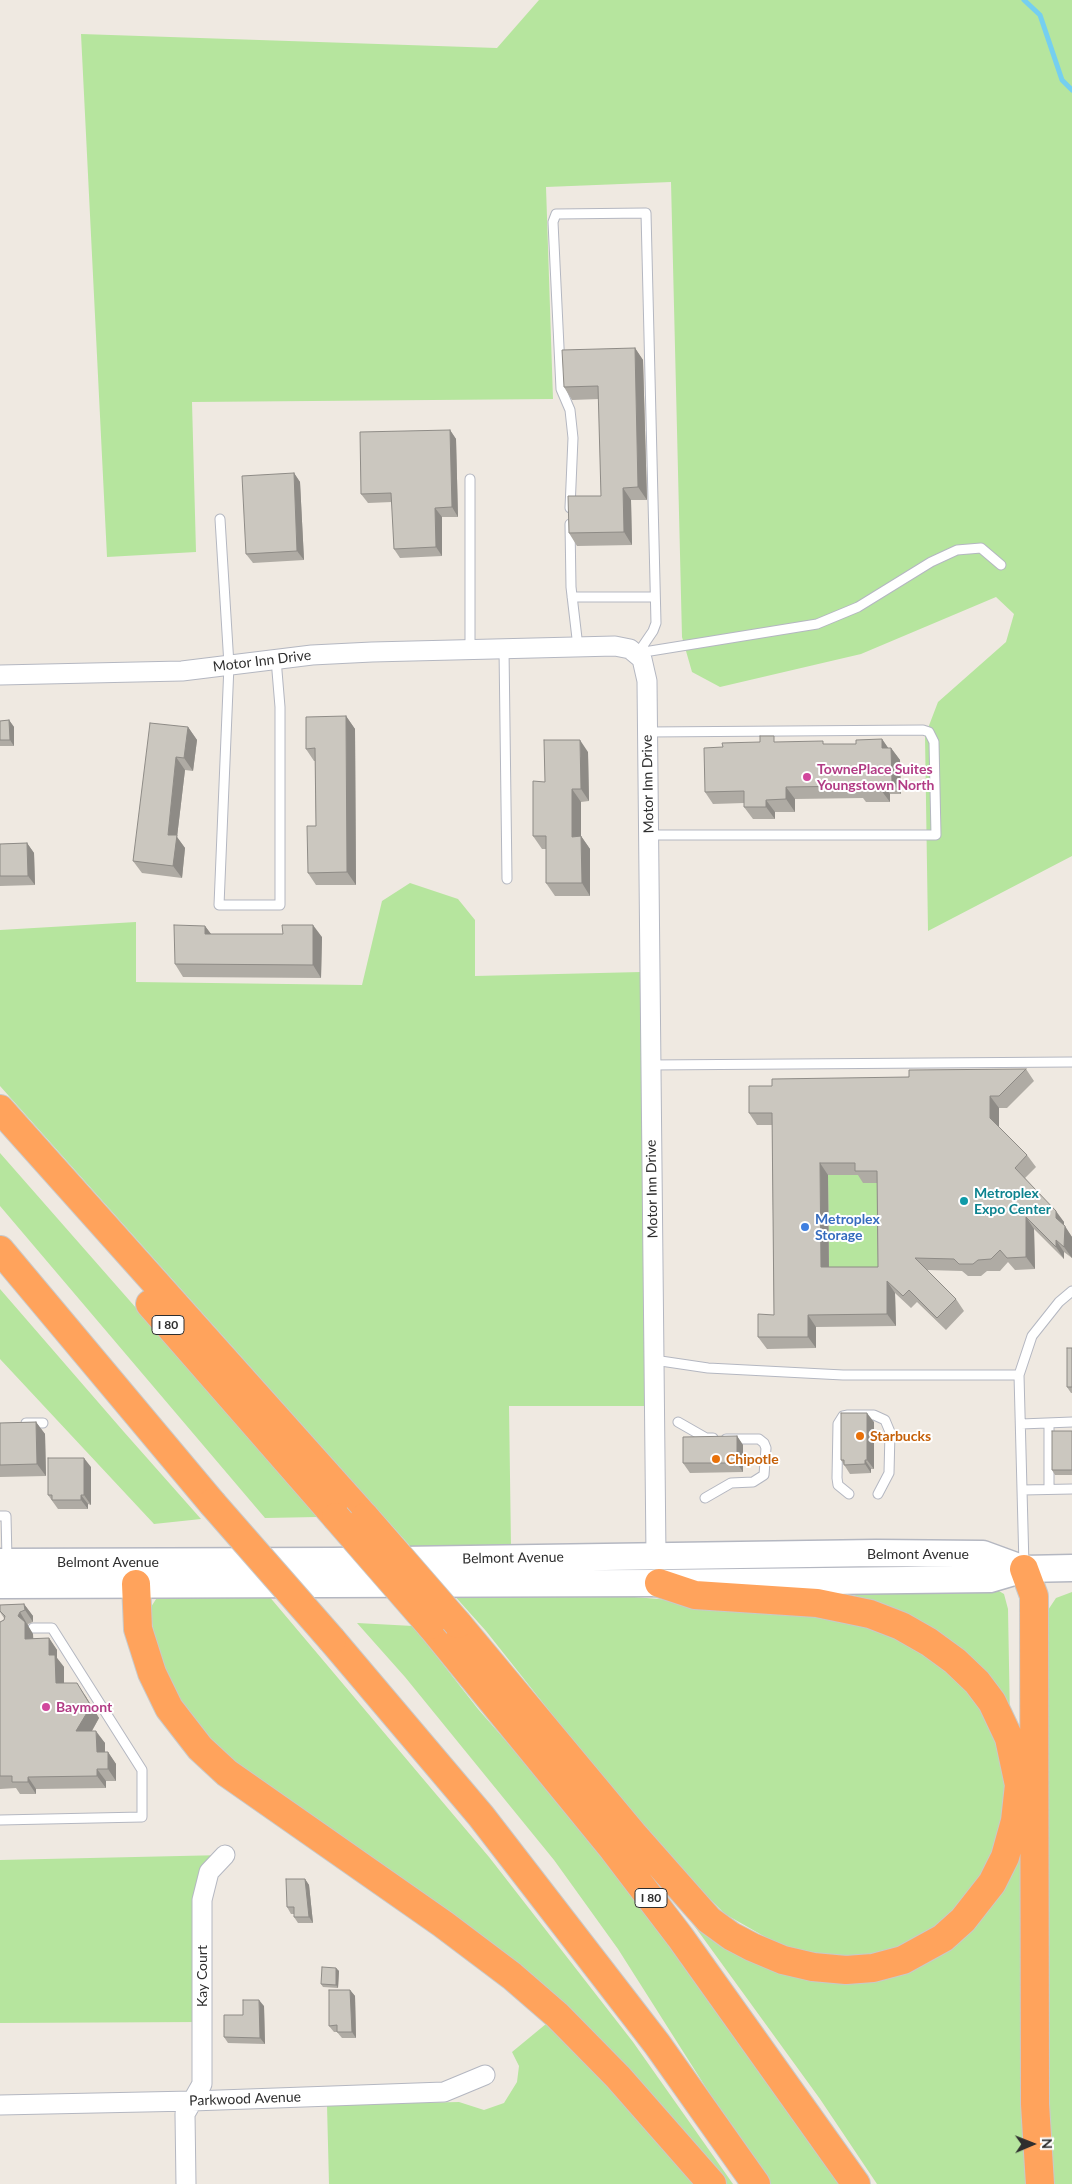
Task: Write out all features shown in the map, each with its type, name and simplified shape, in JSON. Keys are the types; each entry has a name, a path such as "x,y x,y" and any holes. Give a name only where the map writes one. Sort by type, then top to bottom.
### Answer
{"highway":[{"path":"0,1109 365,1517 458,1624 633,1834 709,1920 752,1947 783,1960 813,1967 838,1969 873,1968 903,1960 942,1938 963,1920 992,1882 1005,1857 1015,1821 1019,1785 1018,1597 1024,1569"},
{"name":"I 80","path":"0,1132 430,1625 613,1849 680,1937 856,2184"},
{"path":"0,1250 493,1831 657,2044 756,2184"},
{"path":"1024,1569 1034,1596 1035,2095 1040,2184"},
{"path":"136,1573 138,1630 152,1673 169,1708 200,1748 227,1772 450,1929 557,2014 618,2077 712,2184"},
{"path":"659,1583 694,1595 817,1603 870,1614 901,1626 929,1642 970,1675 992,1702 1009,1738 1019,1785"}],"main road":[{"name":"Belmont Avenue","path":"136,1573 656,1556 876,1553 982,1554 1024,1569"},
{"name":"Belmont Avenue","path":"2,1570 659,1583 990,1579 1024,1569 1072,1568"}],"street":[{"name":"Motor Inn Drive","path":"0,675 144,673 372,652 615,646 638,653 642,659 647,682 648,732 656,1556"},
{"name":"Kay Court","path":"186,2184 185,2114 202,2084 202,1900 209,1872 225,1855"},
{"name":"Parkwood Avenue","path":"0,2105 192,2102 444,2092 485,2075"}],"lane":[{"path":"578,647 572,598 570,503 573,438 570,410 562,390 553,222 556,214 646,213 656,623 638,653"},
{"path":"470,479 470,650"},
{"path":"220,519 230,665 219,905 280,905 280,707 276,660"},
{"path":"638,653 817,624 858,606 931,562 957,550 981,548 1001,565"},
{"path":"572,598 655,597"},
{"path":"504,649 507,879"},
{"path":"648,732 922,730 929,732 934,742 936,835 649,834"},
{"path":"650,1065 1072,1062"},
{"path":"1024,1569 1019,1375 1032,1336 1059,1302 1072,1291"},
{"path":"654,1360 708,1368 844,1375 1019,1375"},
{"path":"849,1494 842,1491 837,1480 838,1424 840,1419 848,1415 874,1415 885,1420 890,1432 889,1473 878,1494"},
{"path":"678,1422 706,1438 759,1439 766,1448 766,1469 760,1480 731,1483 705,1498"},
{"path":"1021,1424 1072,1422"},
{"path":"17,1423 43,1423"},
{"path":"1049,1423 1049,1489"},
{"path":"1023,1490 1072,1489"},
{"path":"0,1516 6,1516 2,1570"},
{"path":"0,1820 142,1817 142,1770 52,1628 33,1628"}],"green space":[{"path":"539,0 1072,0 1072,856 928,931 925,736 938,702 1006,642 1014,614 996,597 861,654 720,687 692,672 682,637 671,182 546,187 553,399 192,402 196,552 107,557 81,34 497,48"},
{"path":"410,883 458,899 475,920 475,976 641,972 645,1406 509,1406 511,1547 411,1547 0,1086 0,930 136,922 136,982 362,985 382,901"},
{"path":"0,1153 317,1517 265,1518 0,1206"},
{"path":"828,1175 863,1175 885,1183 886,1279 829,1289"},
{"path":"0,1289 201,1519 154,1524 0,1359"},
{"path":"999,1591 1004,1594 1008,1609 1010,1721 899,1614 851,1594"},
{"path":"574,1592 827,1613 903,1639 963,1684 984,1712 997,1742 1006,1775 1004,1812 988,1867 967,1896 943,1920 913,1942 876,1954 837,1959 788,1950 725,1914 654,1843 486,1631 452,1593"},
{"path":"1072,1592 1072,2184 1050,2184 1044,1616 1056,1598"},
{"path":"268,1595 489,1857 633,2042 733,2184 721,2184 649,2094 219,1751 174,1693 158,1650 151,1619 151,1607 158,1596"},
{"path":"357,1623 413,1626 478,1709 547,1788 668,1941 844,2184 771,2184 717,2105 618,1949 554,1860 405,1677"},
{"path":"1029,1837 1033,2184 877,2184 820,2099 685,1913 751,1953 908,1965"},
{"path":"225,1855 209,1872 202,2022 0,2023 0,1860"},
{"path":"552,2019 694,2184 329,2184 327,2105 459,2102 484,2110 504,2103 517,2082 519,2066 512,2052"}],"building":[{"path":"635,348 638,487 623,488 624,532 569,533 568,496 601,496 598,386 564,387 562,350"},
{"path":"450,430 452,507 435,508 436,547 394,549 391,493 361,494 360,432"},
{"path":"294,473 297,551 246,554 242,476"},
{"path":"346,716 347,872 308,873 307,826 316,826 315,748 306,749 306,717"},
{"path":"9,720 10,740 0,740 0,721"},
{"path":"150,723 188,727 184,758 176,757 168,835 177,835 173,866 133,861"},
{"name":"TownePlace Suites Youngstown North","path":"760,736 774,736 774,742 823,741 823,744 856,744 856,740 882,739 882,748 891,748 892,782 881,782 881,790 858,790 858,786 786,787 786,799 766,800 766,807 744,807 744,791 705,792 704,748 723,747 722,743 760,742"},
{"path":"544,740 580,740 581,789 572,789 572,837 581,836 582,883 546,883 546,836 533,836 533,781 545,782"},
{"path":"27,843 28,876 0,876 0,844"},
{"path":"174,925 205,926 205,934 283,934 282,925 313,925 313,965 175,964"},
{"name":"Metroplex Expo Center","path":"1026,1069 999,1096 990,1096 990,1118 1027,1155 1015,1168 1056,1211 1056,1218 1065,1226 1064,1247 1056,1240 1056,1247 1026,1217 1026,1257 1007,1258 1000,1250 991,1259 978,1260 973,1264 959,1264 954,1259 915,1258 956,1299 937,1318 909,1290 903,1296 887,1281 887,1314 808,1315 808,1337 758,1337 758,1314 774,1315 772,1113 749,1113 749,1086 772,1086 772,1079 909,1077 909,1070","holes":["820,1163 855,1163 855,1171 877,1171 878,1267 821,1267"]},
{"path":"1067,1348 1072,1348 1072,1387 1067,1387"},
{"name":"Starbucks","path":"841,1413 867,1413 867,1460 865,1460 865,1464 844,1465 844,1460 841,1460"},
{"path":"36,1422 37,1464 0,1465 0,1423"},
{"path":"1052,1431 1072,1431 1072,1470 1052,1470"},
{"path":"737,1436 737,1463 683,1463 683,1437"},
{"path":"48,1458 84,1458 84,1495 81,1495 81,1500 52,1500 52,1495 48,1495"},
{"name":"Baymont","path":"24,1604 25,1610 20,1612 18,1616 25,1622 25,1639 49,1638 49,1655 55,1655 56,1683 77,1683 91,1706 76,1731 96,1731 97,1752 108,1752 108,1769 97,1769 97,1776 28,1777 28,1782 12,1782 12,1776 0,1776 0,1622 4,1620 5,1616 0,1611 0,1605"},
{"path":"286,1879 305,1879 309,1917 294,1917 294,1907 287,1907"},
{"path":"322,1967 336,1968 336,1985 321,1984"},
{"path":"329,1990 350,1990 352,2032 337,2032 337,2025 329,2026"},
{"path":"243,2000 259,2000 260,2038 224,2037 224,2015 243,2015"}],"waterway":[{"path":"1024,0 1040,15 1062,80 1072,90"}],"place":[{"name":"TownePlace Suites Youngstown North","path":"807,777"},
{"name":"Metroplex Expo Center","path":"964,1201"},
{"name":"Metroplex Storage","path":"805,1227"},
{"name":"Starbucks","path":"860,1436"},
{"name":"Chipotle","path":"716,1459"},
{"name":"Baymont","path":"46,1707"}]}
